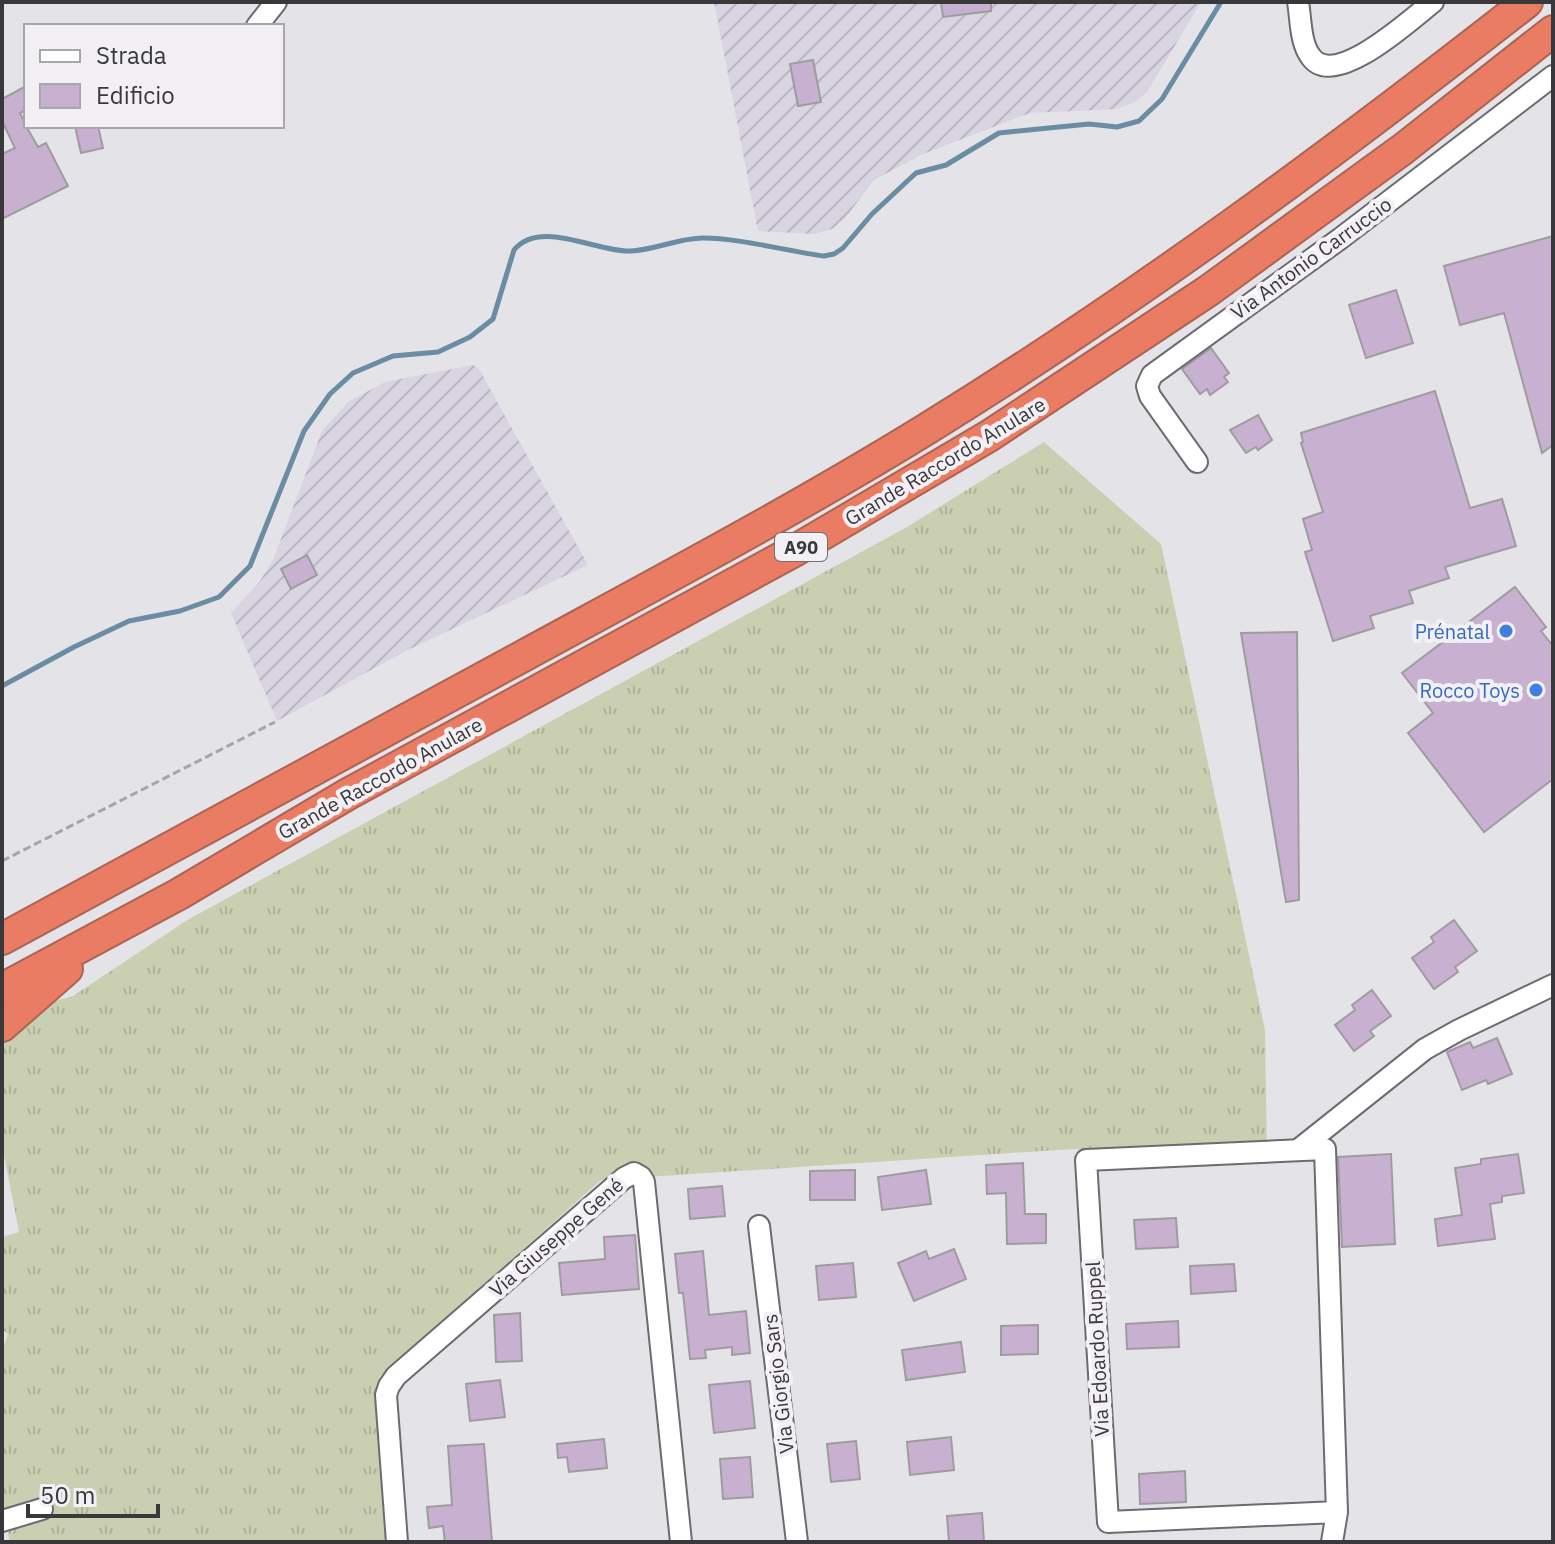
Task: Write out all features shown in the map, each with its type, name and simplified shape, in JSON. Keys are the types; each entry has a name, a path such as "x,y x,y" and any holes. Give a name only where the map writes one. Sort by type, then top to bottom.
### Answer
{"highway":[{"name":"Grande Raccordo Anulare","path":"2,939 746,534 926,430 1120,305 1236,223 1356,136 1527,2"},
{"name":"Grande Raccordo Anulare","path":"2,989 179,894 348,794 808,543 989,436 1208,291 1403,149 1553,31"},
{"path":"2,1026 63,972 179,894"}],"street":[{"path":"259,24 276,2"},
{"path":"1298,2 1308,54 1317,65 1325,68 1340,66 1360,56 1433,2"},
{"name":"Via Antonio Carruccio","path":"1197,462 1150,396 1147,386 1152,375 1341,238 1553,76"},
{"path":"1298,1150 1433,1044 1553,985"},
{"name":"Via Edoardo Ruppel","path":"1332,1542 1337,1512 1325,1149 1086,1160 1108,1522 1337,1512"},
{"name":"Via Giuseppe Gené","path":"397,1542 386,1395 389,1386 396,1376 624,1178 634,1173 644,1182 681,1542"},
{"name":"Via Giorgio Sars","path":"759,1226 797,1542"},
{"path":"2,1521 42,1509"}],"path":[{"path":"2,861 275,722"}],"shaded area":[{"path":"714,2 1201,2 1147,92 1135,102 1117,109 1030,113 923,154 874,180 846,217 832,229 814,234 758,231"},
{"path":"473,365 479,369 588,565 408,650 277,721 231,613 260,581 273,560 322,431 348,402 385,382"}],"green space":[{"path":"1044,442 1161,544 1265,1030 1267,1154 1073,1149 601,1180 379,1377 390,1542 10,1542 2,1508 2,1351 8,1334 2,1329 2,1237 19,1232 2,1145 2,1037 15,1012 73,996 189,919 907,527"}],"building":[{"path":"941,2 991,2 991,11 943,17"},
{"path":"813,60 821,102 798,106 790,64"},
{"path":"24,87 24,111 20,113 24,128 27,128 38,147 46,143 68,186 2,219 2,154 15,148 2,121 2,99"},
{"path":"75,128 98,128 103,148 81,153"},
{"path":"1553,236 1553,445 1542,453 1504,313 1460,325 1444,266"},
{"path":"1396,290 1413,343 1366,358 1349,305"},
{"path":"1211,348 1229,373 1224,377 1228,382 1210,395 1207,389 1200,394 1182,369"},
{"path":"1435,391 1470,508 1502,499 1516,546 1445,567 1449,578 1409,591 1413,603 1370,616 1374,628 1333,641 1305,552 1312,550 1303,519 1323,512 1301,443 1301,433"},
{"path":"1258,415 1272,440 1258,450 1256,447 1246,453 1230,430"},
{"path":"307,555 317,575 291,589 281,569"},
{"path":"1515,587 1546,627 1541,631 1553,646 1553,779 1484,832 1408,733 1433,713 1402,673"},
{"path":"1297,632 1299,900 1286,902 1241,633"},
{"path":"1454,920 1477,951 1455,967 1458,972 1434,989 1412,958 1434,942 1431,937"},
{"path":"1372,990 1391,1016 1370,1031 1374,1036 1354,1051 1335,1025 1355,1010 1352,1005"},
{"path":"1497,1038 1512,1074 1462,1090 1447,1052 1470,1042 1473,1048"},
{"path":"1391,1154 1395,1244 1342,1247 1338,1157"},
{"path":"1518,1154 1524,1193 1502,1196 1502,1202 1490,1204 1495,1239 1438,1246 1435,1219 1462,1215 1455,1168 1481,1164 1481,1159"},
{"path":"1023,1163 1025,1214 1046,1214 1046,1243 1007,1244 1006,1193 987,1194 986,1165"},
{"path":"855,1170 855,1200 810,1200 810,1171"},
{"path":"926,1170 931,1204 882,1210 878,1177"},
{"path":"722,1186 725,1216 690,1219 688,1189"},
{"path":"1176,1218 1178,1247 1136,1249 1134,1220"},
{"path":"635,1235 639,1289 562,1295 559,1263 605,1259 604,1237"},
{"path":"954,1249 966,1279 914,1301 898,1263 926,1251 929,1259"},
{"path":"703,1251 709,1315 746,1311 750,1353 732,1355 732,1347 705,1350 706,1358 690,1359 683,1293 679,1293 675,1254"},
{"path":"853,1263 856,1297 819,1300 816,1266"},
{"path":"1234,1264 1236,1291 1191,1294 1190,1266"},
{"path":"520,1313 522,1361 496,1362 494,1315"},
{"path":"1178,1321 1179,1347 1127,1349 1126,1324"},
{"path":"1038,1325 1038,1354 1001,1355 1001,1326"},
{"path":"961,1342 965,1372 906,1380 902,1350"},
{"path":"500,1380 505,1417 470,1421 466,1384"},
{"path":"750,1381 755,1428 714,1433 709,1385"},
{"path":"951,1437 954,1470 910,1475 907,1442"},
{"path":"604,1439 607,1468 569,1472 567,1457 558,1458 557,1444"},
{"path":"856,1441 860,1479 831,1482 827,1444"},
{"path":"484,1444 492,1542 445,1542 443,1526 429,1528 427,1507 452,1505 448,1446"},
{"path":"750,1457 753,1497 723,1499 720,1459"},
{"path":"1185,1471 1186,1502 1140,1504 1139,1474"},
{"path":"982,1513 984,1542 949,1542 947,1516"}],"waterway":[{"path":"2,686 129,621 180,611 219,597 250,566 304,431 330,394 353,373 393,356 438,352 470,337 493,319 514,250 525,241 554,237 631,251 694,239 717,239 824,256 834,254 916,173 946,165 999,133 1089,124 1117,127 1139,121 1162,99 1221,2"}],"place":[{"name":"Prénatal","path":"1506,631"},
{"name":"Rocco Toys","path":"1536,690"}]}
